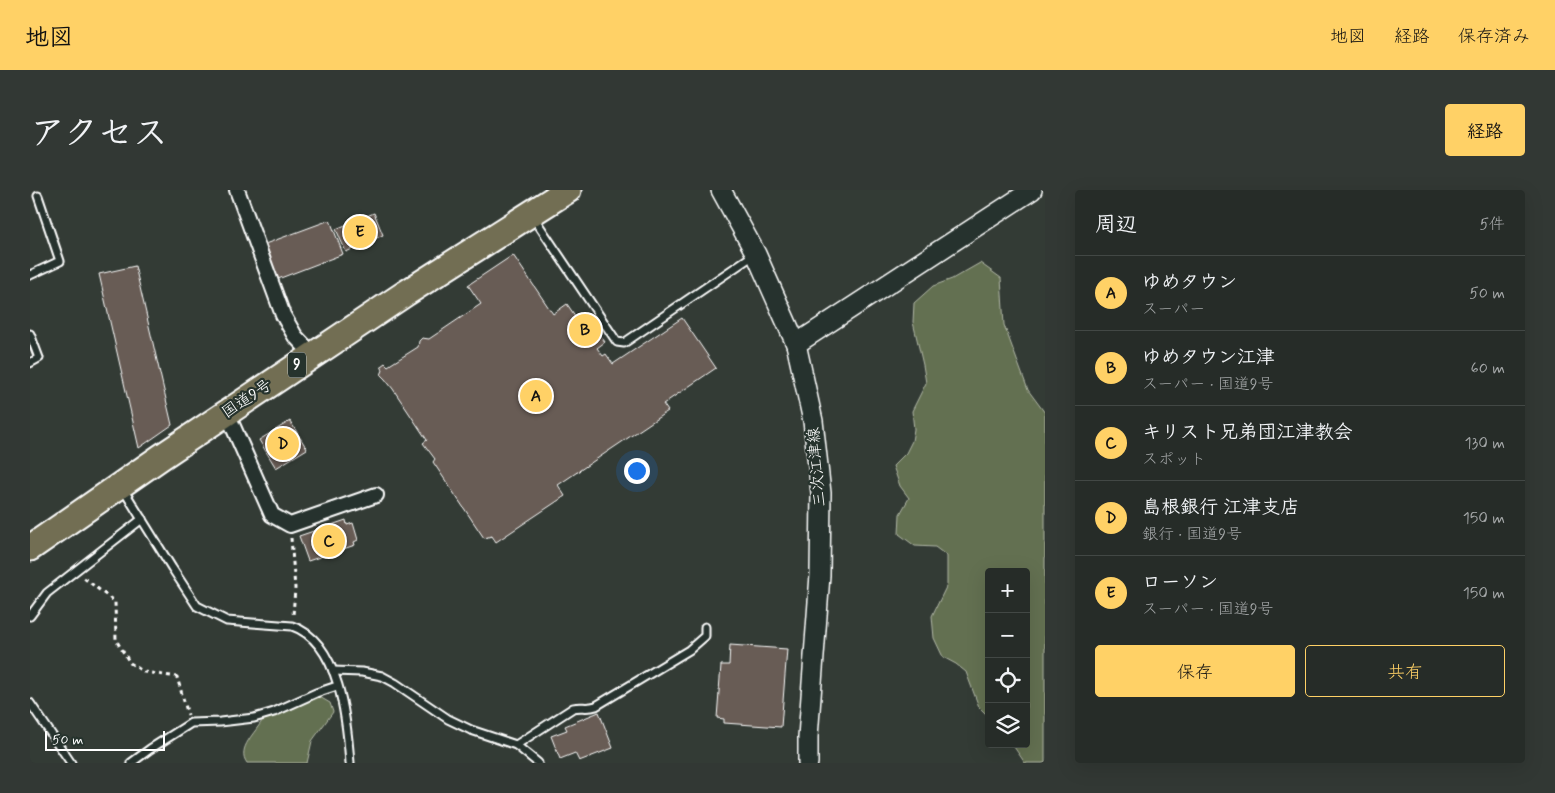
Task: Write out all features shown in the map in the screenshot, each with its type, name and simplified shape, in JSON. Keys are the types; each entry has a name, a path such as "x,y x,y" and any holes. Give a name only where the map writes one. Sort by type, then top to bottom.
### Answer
{"highway":[{"name":"国道9号","path":"30,548 227,412 414,287 568,190"}],"main road":[{"name":"三次江津線","path":"721,190 756,254 796,344 814,421 821,493 820,575 808,737 808,763"},
{"path":"796,344 1032,190"},
{"path":"1042,190 1045,193"}],"street":[{"path":"238,190 284,315 296,336 313,355"},
{"path":"227,412 272,515 290,525 376,496"}],"lane":[{"path":"30,275 60,261 38,196"},
{"path":"531,214 617,342 620,343 756,254"},
{"path":"30,334 39,358 30,363"},
{"path":"120,485 197,606 227,621 292,626 301,629 314,640 323,651 333,671 344,713 350,763"},
{"path":"30,616 47,593 142,519"},
{"path":"516,745 573,708 579,706 592,708 689,650 706,636 705,627"},
{"path":"333,671 362,672 382,676 448,719 471,730 516,745 538,763"},
{"path":"131,763 191,724 254,718 337,686"},
{"path":"30,703 71,763"}],"path":[{"path":"290,525 295,588 292,626"},
{"path":"75,571 115,602 116,640 130,663 144,672 177,677 191,724"}],"green space":[{"path":"980,263 1001,278 1004,325 1028,390 1045,413 1045,763 1025,763 1015,748 1030,748 1030,568 985,568 985,713 979,707 966,672 943,657 934,638 932,616 947,585 947,556 935,547 915,546 899,534 900,514 909,498 900,486 893,466 906,453 912,441 914,429 912,411 926,383 913,322 914,303 933,286 952,279"},
{"path":"318,696 330,703 333,712 312,741 307,763 247,763 244,757 245,746 263,719 296,703"}],"building":[{"path":"374,213 383,235 346,252 336,229"},
{"path":"330,220 343,254 278,279 265,244"},
{"path":"513,255 553,314 567,304 580,323 588,318 605,342 597,348 603,356 606,354 613,364 682,318 716,368 663,404 668,411 558,485 565,496 496,542 492,536 484,538 433,462 435,459 423,443 427,440 393,389 381,375 383,370 381,366 385,363 388,366 418,347 419,341 422,338 429,339 481,304 468,285"},
{"path":"135,266 172,425 139,448 99,274"},
{"path":"290,421 307,449 276,468 259,440"},
{"path":"346,520 347,525 353,523 358,540 354,542 355,545 308,561 299,536"},
{"path":"730,645 787,649 781,727 724,723 724,719 717,718 721,665 729,665"},
{"path":"599,712 613,748 579,761 575,753 560,759 551,736 567,730 565,726"}],"place":[{"name":"ローソン","path":"360,232"},
{"name":"ゆめタウン江津","path":"585,330"},
{"name":"ゆめタウン","path":"536,396"},
{"name":"島根銀行 江津支店","path":"283,444"},
{"name":"キリスト兄弟団江津教会","path":"329,541"}]}
